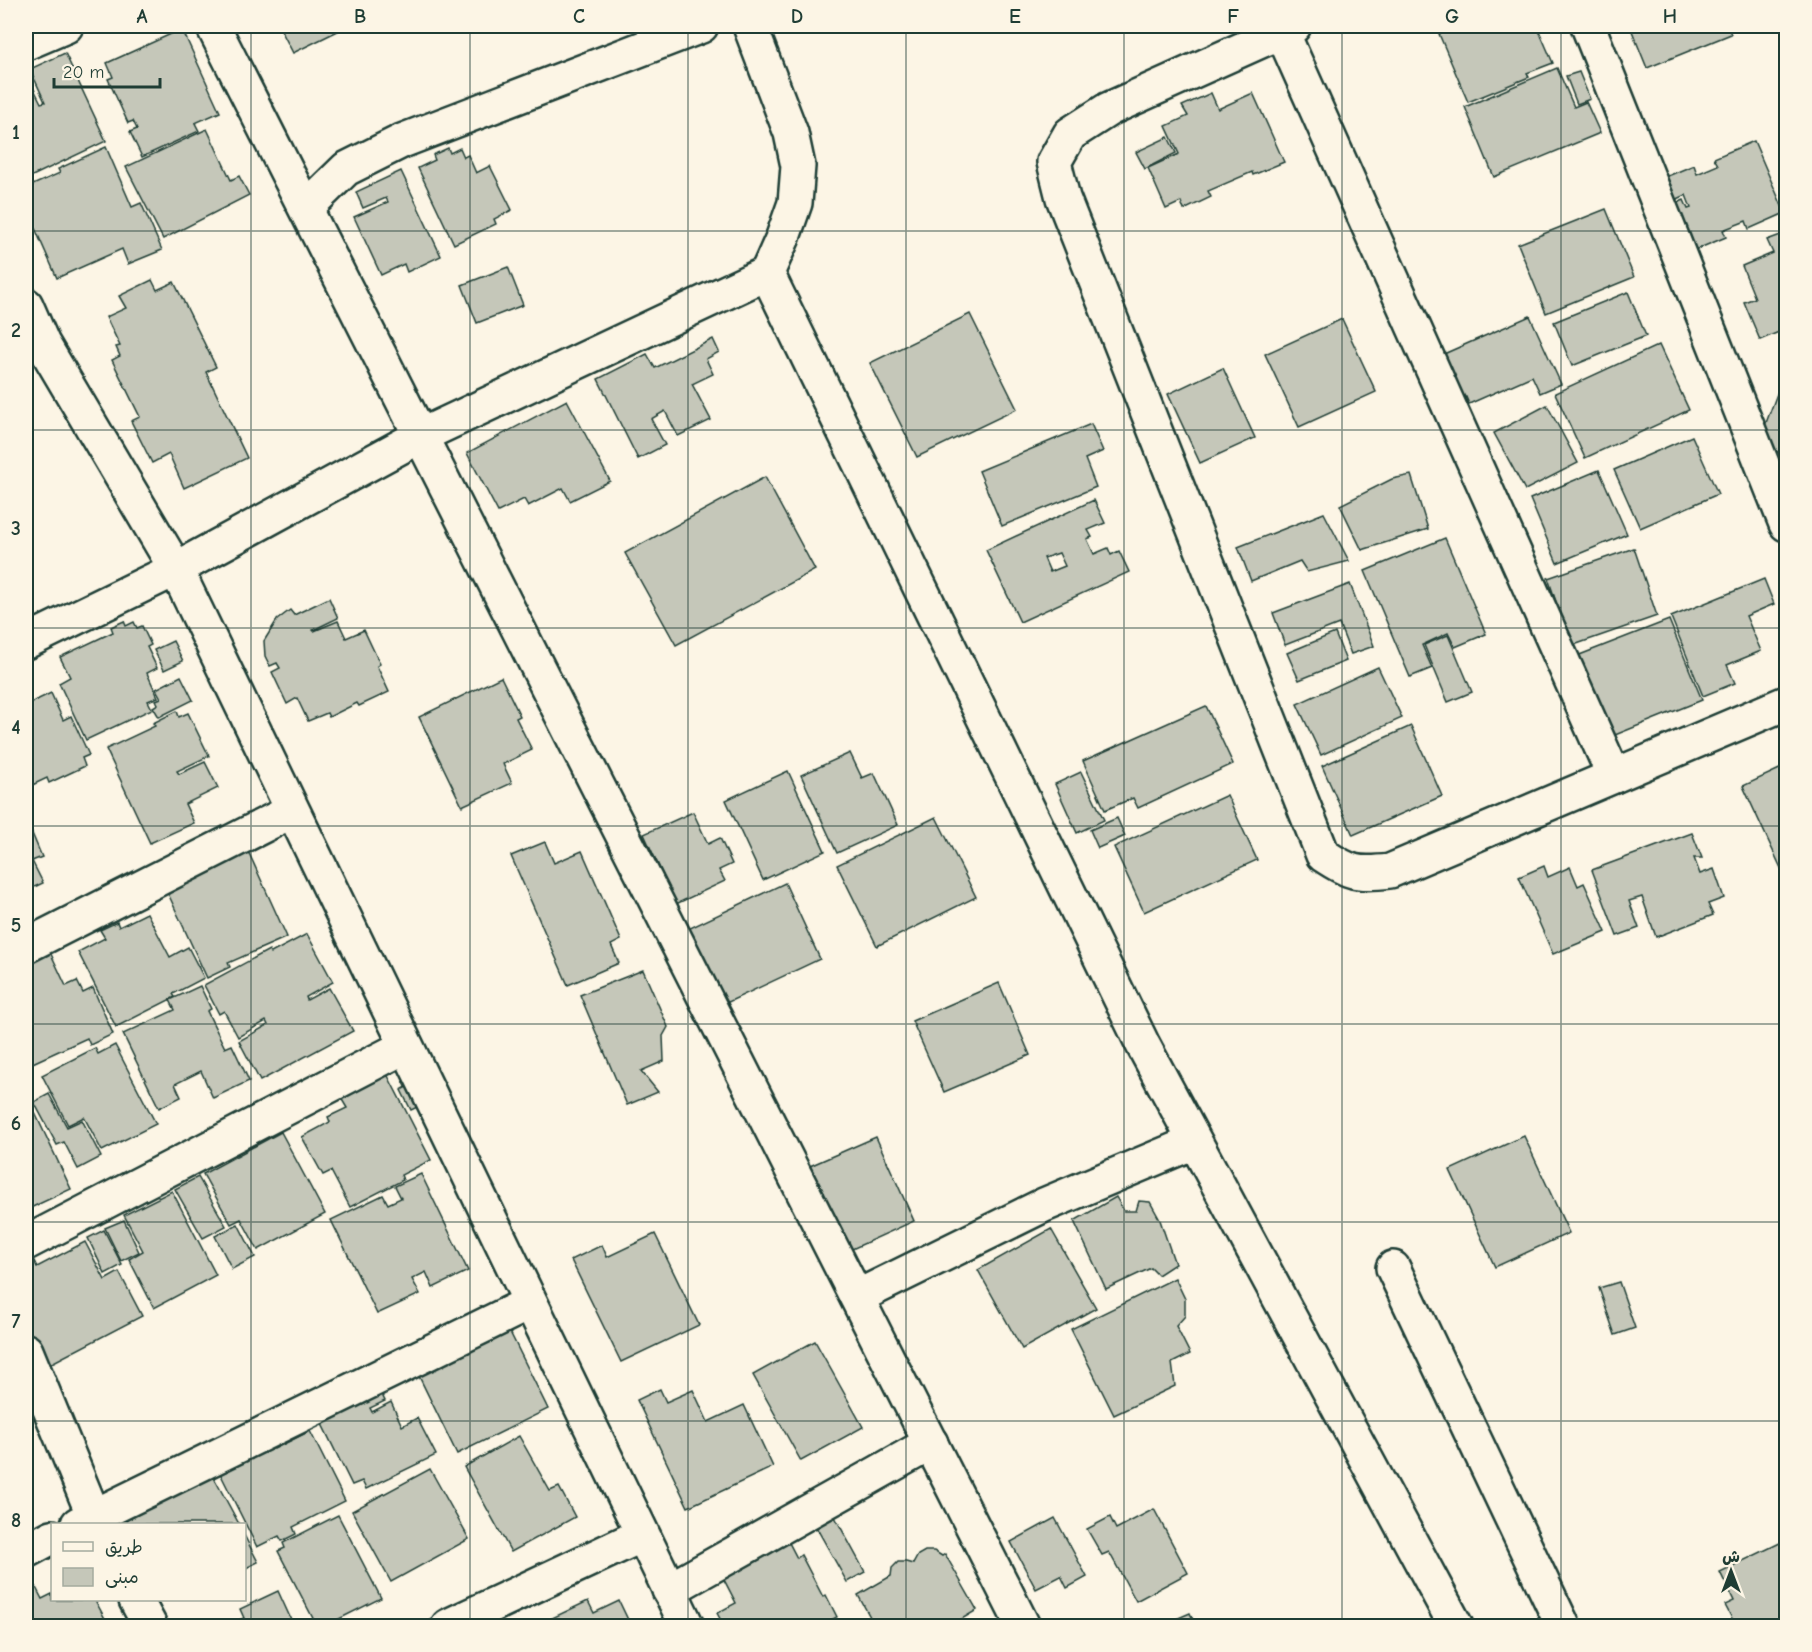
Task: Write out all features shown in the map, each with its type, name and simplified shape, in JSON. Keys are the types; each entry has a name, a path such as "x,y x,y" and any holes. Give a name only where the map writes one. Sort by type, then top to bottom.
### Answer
{"street":[{"path":"26,42 66,26"},
{"path":"213,26 307,207 420,436 1023,1626"},
{"path":"307,207 346,169 402,141 701,26"},
{"path":"26,642 176,569 420,436 767,273 795,203 798,166 791,133 750,26"},
{"path":"1588,26 1786,524"},
{"path":"1614,776 1288,28 1109,109 1070,134 1054,162 1063,198 1323,855 1346,870 1366,874 1390,871 1614,776 1786,703"},
{"path":"767,273 1143,1046 1456,1626"},
{"path":"26,304 34,348 176,569 687,1626"},
{"path":"26,946 292,811"},
{"path":"26,1243 406,1046"},
{"path":"857,1297 1044,1205 1194,1142"},
{"path":"1393,1268 1563,1626"},
{"path":"26,1351 89,1522 530,1303"},
{"path":"669,1590 931,1443"},
{"path":"448,1626 642,1535"},
{"path":"26,1551 51,1538"},
{"path":"137,1601 150,1626"}],"building":[{"path":"279,26 348,26 293,53"},
{"path":"1461,26 1537,26 1553,63 1527,73 1529,77 1468,102 1439,34"},
{"path":"1630,26 1727,26 1731,34 1647,68"},
{"path":"182,29 220,112 195,123 199,131 142,157 130,132 137,129 133,121 128,123 108,79 113,77 107,63"},
{"path":"65,53 106,141 26,179 26,73 41,103 45,102 30,69"},
{"path":"1557,68 1574,107 1586,102 1600,133 1494,177 1465,107"},
{"path":"1579,72 1590,99 1577,104 1566,76"},
{"path":"1211,93 1218,109 1253,93 1284,162 1253,175 1252,172 1208,191 1211,197 1184,210 1181,202 1166,209 1148,168 1179,154 1166,126 1188,116 1182,106"},
{"path":"207,129 231,180 239,176 249,195 163,239 126,167"},
{"path":"1168,137 1176,153 1145,169 1136,152"},
{"path":"1754,141 1785,213 1749,229 1746,221 1723,230 1726,237 1690,252 1666,208 1684,200 1688,209 1691,208 1686,195 1673,201 1663,178 1694,165 1697,174 1718,165 1714,158"},
{"path":"106,147 132,207 141,203 162,250 128,264 122,249 57,278 26,208 26,188 60,173 58,169"},
{"path":"448,148 450,153 460,148 464,157 468,155 476,173 490,166 512,210 494,219 496,224 454,244 418,168 435,160 433,155"},
{"path":"401,171 441,256 407,272 404,264 381,275 354,217 388,202 386,198 363,208 356,192"},
{"path":"1606,209 1634,277 1546,313 1518,244"},
{"path":"1786,233 1786,329 1760,340 1744,302 1755,298 1742,266 1773,253 1767,240"},
{"path":"508,267 523,305 477,323 462,285"},
{"path":"152,280 157,290 174,282 216,367 206,372 247,458 184,488 169,454 152,463 131,421 140,417 112,360 120,356 116,347 120,346 106,317 126,308 119,296"},
{"path":"1628,292 1646,336 1572,366 1554,322"},
{"path":"970,314 1017,409 917,457 870,363"},
{"path":"1530,316 1561,384 1540,393 1532,376 1469,404 1466,397 1457,401 1437,357"},
{"path":"1342,319 1376,392 1299,427 1265,354"},
{"path":"713,339 719,352 706,359 713,374 692,384 711,420 678,436 665,411 651,419 665,445 638,459 598,379 647,354 655,368"},
{"path":"1659,345 1689,410 1585,458 1555,393"},
{"path":"1223,368 1255,438 1200,463 1168,394"},
{"path":"1786,370 1786,455 1758,444"},
{"path":"567,400 610,481 570,501 563,488 528,506 524,499 498,512 467,453"},
{"path":"1547,405 1578,463 1525,490 1494,433"},
{"path":"1091,424 1103,451 1085,459 1096,487 1002,526 979,471"},
{"path":"1692,436 1718,494 1640,528 1614,470"},
{"path":"1599,470 1627,534 1557,563 1530,499"},
{"path":"1411,475 1428,529 1362,550 1340,505 1392,479"},
{"path":"765,477 815,570 676,645 625,553"},
{"path":"1094,500 1105,523 1088,530 1092,537 1087,539 1094,554 1108,548 1111,555 1119,551 1129,572 1020,622 986,550","holes":["1059,553 1065,566 1050,572 1044,558"]},
{"path":"1324,513 1349,561 1307,572 1300,561 1251,581 1238,547"},
{"path":"1445,538 1486,634 1455,647 1448,633 1422,645 1432,668 1410,677 1365,571"},
{"path":"1634,548 1657,616 1571,646 1548,578"},
{"path":"1764,579 1774,604 1746,616 1761,651 1727,665 1735,683 1703,696 1671,617"},
{"path":"1350,584 1374,646 1351,654 1339,624 1285,645 1273,613"},
{"path":"329,598 338,618 313,630 338,621 346,638 364,630 380,664 377,666 389,692 359,706 357,703 329,717 327,713 308,721 297,698 287,704 272,672 280,668 277,663 270,666 265,656 264,641 277,620 290,610 294,615"},
{"path":"1669,620 1702,700 1610,737 1577,656"},
{"path":"124,621 126,626 134,622 137,628 142,626 151,645 147,647 157,668 147,673 158,697 148,701 152,709 86,740 59,683 70,677 60,657 113,632 111,627"},
{"path":"1335,633 1346,661 1299,680 1287,653"},
{"path":"1448,635 1472,692 1448,702 1424,645"},
{"path":"173,641 183,661 164,670 154,650"},
{"path":"1378,667 1402,718 1321,755 1297,704"},
{"path":"181,676 193,700 159,717 153,707 158,704 156,700 161,698 156,689"},
{"path":"501,677 520,716 516,718 532,750 503,764 512,783 462,806 419,717"},
{"path":"51,693 63,720 71,716 89,755 82,758 85,766 49,783 47,778 26,788 26,705"},
{"path":"1206,706 1233,764 1138,808 1133,798 1105,810 1083,761"},
{"path":"177,711 179,717 188,713 209,756 177,771 179,774 205,762 218,788 185,804 194,823 150,843 106,749 155,726 153,723"},
{"path":"1411,726 1442,796 1353,835 1322,766"},
{"path":"850,753 862,778 874,773 898,825 837,853 801,775"},
{"path":"1786,766 1786,879 1743,786"},
{"path":"788,771 825,851 763,880 726,800"},
{"path":"1081,772 1104,820 1077,833 1055,784"},
{"path":"1227,795 1257,860 1144,912 1114,847"},
{"path":"693,812 708,844 720,838 732,864 719,870 725,881 676,904 644,834"},
{"path":"936,817 976,897 877,946 837,865"},
{"path":"1117,818 1125,836 1098,848 1090,830"},
{"path":"31,831 42,857 32,861 43,883 28,890 30,895 26,897 26,834"},
{"path":"1692,833 1702,858 1694,858 1700,874 1714,869 1724,898 1708,904 1713,915 1656,937 1642,897 1629,901 1639,928 1617,936 1592,870"},
{"path":"545,842 554,863 582,851 621,940 611,945 619,963 568,985 511,856"},
{"path":"248,851 287,937 228,963 230,967 207,978 165,887"},
{"path":"1544,866 1548,877 1570,867 1578,886 1584,883 1606,932 1553,954 1519,877"},
{"path":"785,883 820,959 724,1004 688,929"},
{"path":"147,913 170,957 188,947 204,978 173,994 175,997 116,1027 78,952 105,938 100,930 117,922 119,927"},
{"path":"307,934 333,982 306,997 307,1000 329,988 353,1031 260,1081 239,1041 268,1025 266,1021 238,1037 224,1011 219,1014 204,985 269,950 271,953"},
{"path":"50,952 66,986 77,981 83,993 93,988 113,1034 90,1045 87,1038 26,1066 26,963"},
{"path":"643,970 668,1027 663,1036 664,1061 641,1071 658,1092 627,1105 580,995"},
{"path":"999,983 1030,1055 944,1092 912,1021"},
{"path":"200,986 211,1009 207,1011 225,1048 232,1045 249,1081 213,1098 201,1071 175,1084 181,1097 159,1108 123,1034 175,1010 170,1000"},
{"path":"115,1045 156,1124 102,1151 84,1117 68,1125 42,1075 95,1048 98,1054"},
{"path":"387,1074 431,1160 401,1175 403,1180 350,1207 331,1171 323,1175 302,1137 330,1122 328,1117 347,1108 341,1098"},
{"path":"416,1082 426,1103 411,1110 401,1090"},
{"path":"26,1094 71,1189 26,1210"},
{"path":"49,1094 67,1127 82,1120 101,1157 78,1169 64,1142 57,1145 34,1102"},
{"path":"281,1132 325,1214 258,1250 241,1219 231,1224 203,1174"},
{"path":"1524,1136 1569,1233 1495,1267 1450,1170"},
{"path":"876,1137 914,1221 841,1254 803,1169"},
{"path":"421,1174 468,1271 433,1288 426,1272 412,1279 420,1294 377,1314 331,1220 383,1195 388,1204 401,1198 395,1186"},
{"path":"198,1177 226,1226 203,1238 175,1189"},
{"path":"172,1191 216,1275 154,1308 129,1259 143,1251 124,1215"},
{"path":"1116,1197 1124,1211 1136,1211 1139,1201 1150,1202 1160,1220 1175,1264 1158,1275 1151,1268 1106,1289 1074,1221"},
{"path":"124,1220 139,1252 121,1261 105,1228"},
{"path":"238,1224 255,1257 232,1269 215,1236"},
{"path":"1051,1229 1096,1308 1022,1349 978,1270"},
{"path":"104,1230 122,1265 105,1274 88,1238"},
{"path":"655,1234 699,1325 621,1362 571,1260 602,1245 607,1257"},
{"path":"85,1242 105,1280 119,1272 142,1316 48,1365 26,1324 26,1265 34,1261 37,1267"},
{"path":"1175,1278 1185,1299 1185,1316 1176,1326 1190,1354 1172,1363 1175,1386 1114,1415 1071,1329"},
{"path":"1619,1282 1635,1328 1615,1335 1599,1288"},
{"path":"505,1322 548,1409 457,1454 414,1366"},
{"path":"815,1341 863,1427 801,1461 753,1375"},
{"path":"660,1389 666,1402 693,1390 708,1422 744,1405 773,1467 688,1507 637,1400"},
{"path":"380,1391 385,1401 370,1408 372,1412 391,1402 402,1426 417,1418 436,1455 366,1489 362,1481 352,1485 320,1420"},
{"path":"310,1431 345,1501 293,1527 296,1534 282,1541 279,1536 257,1547 216,1465 270,1443 274,1449"},
{"path":"519,1436 550,1491 559,1487 575,1517 511,1552 464,1467"},
{"path":"430,1469 469,1539 391,1582 352,1511"},
{"path":"212,1474 238,1523 127,1523 125,1519"},
{"path":"1154,1509 1188,1573 1136,1601 1109,1552 1102,1555 1087,1529 1110,1517 1116,1529"},
{"path":"338,1515 381,1598 325,1626 317,1626 278,1551 285,1548 283,1543"},
{"path":"834,1515 865,1572 847,1582 815,1525"},
{"path":"1055,1518 1087,1577 1067,1588 1061,1576 1036,1589 1011,1542"},
{"path":"785,1535 797,1558 801,1555 823,1597 826,1595 837,1617 819,1626 724,1626 717,1613 736,1603 718,1568"},
{"path":"246,1539 258,1562 246,1568"},
{"path":"1786,1540 1786,1626 1736,1626 1725,1605 1734,1601 1720,1572"},
{"path":"925,1551 934,1551 942,1556 945,1554 977,1610 950,1626 875,1626 858,1595 891,1576 892,1568 898,1562 913,1564 918,1555"},
{"path":"32,1580 42,1599 51,1594 51,1601 96,1601 109,1626 26,1626 26,1583"},
{"path":"278,1591 294,1626 224,1626 244,1618 240,1609"},
{"path":"588,1601 594,1613 619,1601 631,1626 553,1626 550,1619"},
{"path":"1190,1613 1196,1626 1160,1626"}]}
